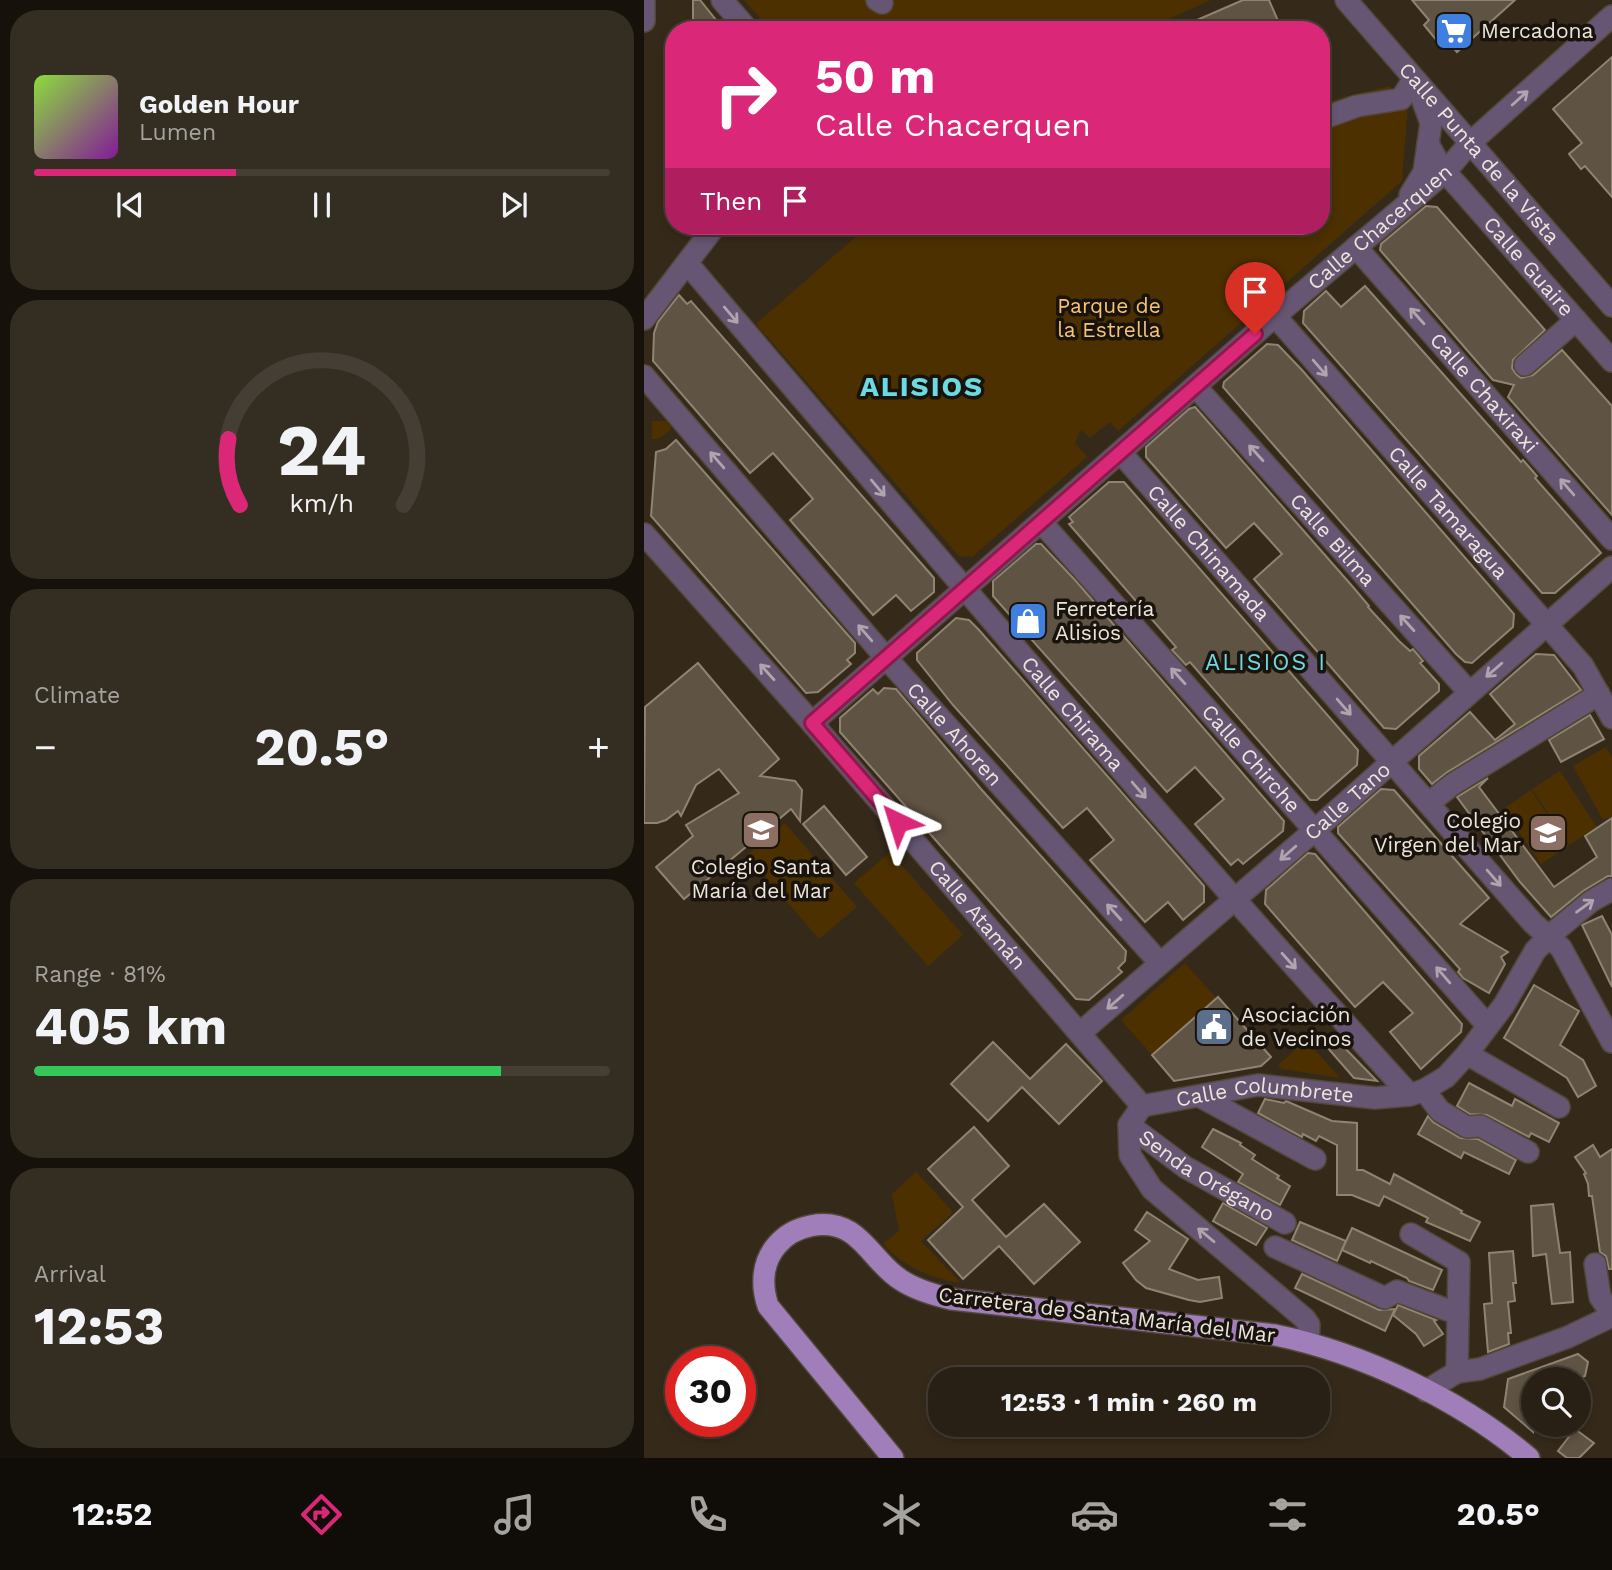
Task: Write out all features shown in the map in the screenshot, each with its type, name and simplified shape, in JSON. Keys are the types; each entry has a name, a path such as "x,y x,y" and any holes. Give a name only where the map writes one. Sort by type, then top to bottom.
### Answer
{"main road":[{"name":"Carretera de Santa María del Mar","path":"893,1458 768,1306 764,1283 767,1260 780,1240 792,1232 815,1225 843,1229 852,1233 883,1266 902,1281 951,1299 1262,1334 1308,1342 1380,1369 1426,1391 1474,1417 1529,1458"}],"street":[{"path":"644,21 645,0"},
{"path":"722,0 738,21"},
{"name":"Calle Punta de la Vista","path":"1346,0 1612,306"},
{"name":"Calle Chacerquen","path":"812,723 1275,316 1445,172 1470,143 1612,16"},
{"path":"1330,116 1357,106 1401,99 1414,79"},
{"path":"1404,207 1424,172 1431,123 1414,79"},
{"path":"1428,144 1438,131 1454,126"},
{"name":"Calle Guaire","path":"1428,144 1445,172 1612,361"},
{"path":"644,319 708,235"},
{"name":"Calle Chaxiraxi","path":"1356,247 1612,538"},
{"name":"Calle Chirama","path":"687,263 1234,900 1417,1093 1467,1127 1481,1126 1528,1152"},
{"name":"Calle Tamaragua","path":"1275,316 1583,666 1612,718"},
{"path":"1525,365 1576,320"},
{"name":"Calle Ahoren","path":"644,376 887,659 1160,963"},
{"name":"Calle Bilma","path":"1196,387 1469,692"},
{"name":"Calle Chinamada","path":"1121,453 1533,923 1561,948 1612,1042"},
{"name":"Calle Chirche","path":"1042,523 1488,1026"},
{"name":"Calle Atamán","path":"644,534 812,723 1142,1106"},
{"name":"Calle Tano","path":"1080,1033 1612,567"},
{"path":"1429,803 1453,784 1599,694"},
{"path":"1417,1093 1446,1077 1467,1054 1504,1005 1535,951 1549,936 1590,902 1612,888"},
{"path":"1467,1054 1518,1086 1559,1107"},
{"name":"Calle Columbrete","path":"1142,1106 1258,1085 1375,1098 1417,1093"},
{"path":"1201,1097 1315,1158"},
{"path":"1142,1106 1129,1125 1130,1155 1152,1189 1305,1319 1310,1325 1308,1342"},
{"name":"Senda Orégano","path":"1129,1125 1185,1167 1285,1223"},
{"path":"1411,1234 1459,1262 1457,1372"},
{"path":"1275,1247 1385,1298 1397,1291 1458,1314"},
{"path":"1426,1391 1457,1372 1480,1369 1569,1337 1612,1315 1600,1297 1595,1264"}],"green space":[{"path":"744,0 1211,0 1164,21 763,21"},
{"name":"Parque de la Estrella","path":"1389,86 1408,106 1402,181 1118,431 1110,422 1090,438 1081,429 1075,443 1087,457 972,557 959,556 756,324 858,235 1330,235 1330,101"},
{"path":"652,421 666,421 672,429 658,439 652,439"},
{"path":"1606,747 1612,758 1612,816 1603,820 1573,766"},
{"path":"1560,771 1597,827 1569,845 1532,789"},
{"path":"1531,790 1568,846 1541,864 1503,809"},
{"path":"785,823 857,907 819,939 747,855"},
{"path":"890,852 963,935 928,966 854,883"},
{"path":"1185,963 1216,998 1152,1055 1121,1020"},
{"path":"1306,1040 1340,1078 1282,1069 1278,1065"},
{"path":"916,1172 953,1212 921,1241 958,1283 918,1270 883,1244 899,1231 892,1194"}],"building":[{"path":"693,0 700,0 717,21 693,21"},
{"path":"1243,0 1269,0 1278,21 1195,21"},
{"name":"Mercadona","path":"1412,0 1515,0 1457,52 1444,37 1438,42 1424,25 1429,20"},
{"path":"1612,57 1612,197 1585,166 1581,169 1569,154 1582,143 1553,109"},
{"path":"1426,206 1437,207 1545,330 1513,360 1512,368 1516,374 1521,378 1533,375 1562,350 1612,406 1612,515 1508,397 1514,385 1493,380 1380,250 1381,244"},
{"path":"1365,286 1521,462 1523,460 1537,476 1535,478 1601,553 1555,593 1542,593 1303,323 1304,311 1326,291 1341,307"},
{"path":"679,295 687,304 691,301 934,578 934,592 911,611 896,595 873,615 790,520 813,499 773,453 750,473 653,361 654,333 658,322"},
{"path":"1267,344 1278,345 1302,370 1514,614 1513,627 1472,663 1465,662 1456,654 1223,387 1224,382"},
{"path":"1195,407 1368,607 1399,641 1410,651 1413,649 1423,661 1420,663 1439,684 1439,691 1396,729 1384,728 1254,579 1282,554 1254,523 1226,548 1146,457 1146,447 1189,409"},
{"path":"676,440 855,643 855,653 847,660 851,664 818,692 806,693 651,516 656,452 666,449"},
{"path":"1109,482 1124,482 1358,750 1357,765 1317,800 1310,800 1190,662 1186,665 1172,650 1176,647 1069,524 1073,522 1069,517"},
{"path":"1036,544 1041,544 1075,580 1284,821 1283,831 1243,864 1238,859 1231,865 1195,824 1224,799 1195,767 1167,792 993,596 993,581"},
{"path":"956,618 969,620 979,630 1204,886 1204,902 1183,920 1168,902 1145,922 1090,860 1114,840 1087,808 1063,828 953,705 917,660 917,653"},
{"path":"1536,654 1554,655 1581,690 1432,784 1419,769 1419,756 1470,712 1495,740 1515,724 1490,694"},
{"path":"698,663 779,759 760,776 795,781 802,790 800,821 791,809 684,899 656,867 693,836 686,825 739,793 719,769 696,785 681,816 678,811 666,820 644,823 645,707"},
{"path":"884,688 896,689 1126,951 1125,961 1118,968 1122,972 1089,1000 1076,999 840,732 840,718 873,689 878,694"},
{"path":"1590,715 1604,739 1561,762 1549,740"},
{"path":"1488,778 1479,787 1554,887 1597,857 1585,836 1612,818 1612,876 1583,891 1551,917 1520,882 1457,797"},
{"path":"1381,789 1394,790 1489,898 1460,924 1508,952 1501,957 1505,964 1489,993 1463,978 1458,972 1460,969 1338,833 1338,827"},
{"path":"824,806 867,857 846,875 803,824"},
{"path":"1308,853 1315,854 1462,1024 1461,1032 1421,1069 1390,1032 1413,1013 1383,982 1355,1007 1265,904 1266,890"},
{"path":"1602,916 1612,935 1612,987 1582,925"},
{"path":"1534,985 1579,1011 1560,1045 1583,1060 1596,1086 1578,1097 1567,1078 1504,1038"},
{"name":"Asociación de Vecinos","path":"1218,997 1271,1057 1261,1066 1174,1081 1152,1055"},
{"path":"1336,1039 1377,1081 1354,1078 1327,1047"},
{"path":"993,1042 1030,1079 1066,1044 1102,1081 1059,1124 1022,1087 988,1121 951,1084"},
{"path":"1469,1083 1512,1106 1515,1099 1559,1123 1549,1142 1531,1133 1529,1137 1487,1115 1470,1114 1457,1106"},
{"path":"1265,1099 1284,1103 1286,1101 1332,1121 1357,1123 1357,1170 1363,1170 1390,1184 1394,1174 1480,1222 1470,1241 1426,1222 1428,1218 1384,1196 1379,1206 1352,1195 1337,1195 1337,1145 1319,1136 1316,1141 1303,1134 1302,1137 1258,1113"},
{"path":"1428,1116 1433,1122 1460,1138 1478,1139 1516,1160 1509,1174 1464,1152 1461,1158 1418,1134"},
{"path":"974,1127 1009,1166 972,1200 1006,1237 1044,1204 1080,1242 1034,1284 999,1246 963,1279 928,1240 963,1207 928,1169"},
{"path":"1213,1129 1241,1143 1240,1145 1255,1155 1252,1159 1290,1186 1280,1205 1238,1182 1243,1174 1202,1147"},
{"path":"1593,1145 1600,1157 1612,1149 1612,1269 1609,1269 1606,1256 1600,1252 1592,1196 1589,1196 1584,1174 1586,1173 1575,1157"},
{"path":"1223,1203 1267,1228 1256,1245 1213,1221"},
{"path":"1553,1204 1560,1253 1570,1252 1573,1302 1552,1304 1546,1254 1533,1256 1531,1206"},
{"path":"1147,1212 1188,1239 1169,1269 1198,1280 1219,1277 1222,1298 1200,1302 1189,1300 1146,1288 1136,1280 1123,1263 1150,1241 1135,1230"},
{"path":"1300,1222 1346,1241 1337,1261 1292,1240"},
{"path":"1352,1228 1442,1270 1433,1290 1342,1250"},
{"path":"1513,1251 1516,1283 1513,1283 1515,1301 1508,1302 1511,1333 1508,1333 1509,1344 1488,1352 1484,1304 1492,1303 1489,1253"},
{"path":"1302,1274 1379,1310 1395,1309 1385,1331 1295,1288"},
{"path":"1398,1305 1436,1320 1434,1321 1443,1334 1424,1346 1416,1334 1393,1315"},
{"path":"1578,1354 1588,1362 1587,1367 1542,1367"},
{"path":"1521,1374 1521,1422 1504,1407 1508,1379"},
{"path":"1569,1437 1586,1437 1594,1443 1579,1458 1567,1458 1558,1451"}],"place":[{"name":"Mercadona","path":"1454,31"},
{"name":"Ferretería Alisios","path":"1028,621"},
{"name":"Colegio Santa María del Mar","path":"761,830"},
{"name":"Colegio Virgen del Mar","path":"1548,833"},
{"name":"Asociación de Vecinos","path":"1214,1027"}],"district":[{"name":"ALISIOS","path":"922,386"},
{"name":"ALISIOS I","path":"1266,662"}],"route":[{"path":"898,822 812,723 1255,334"}]}
